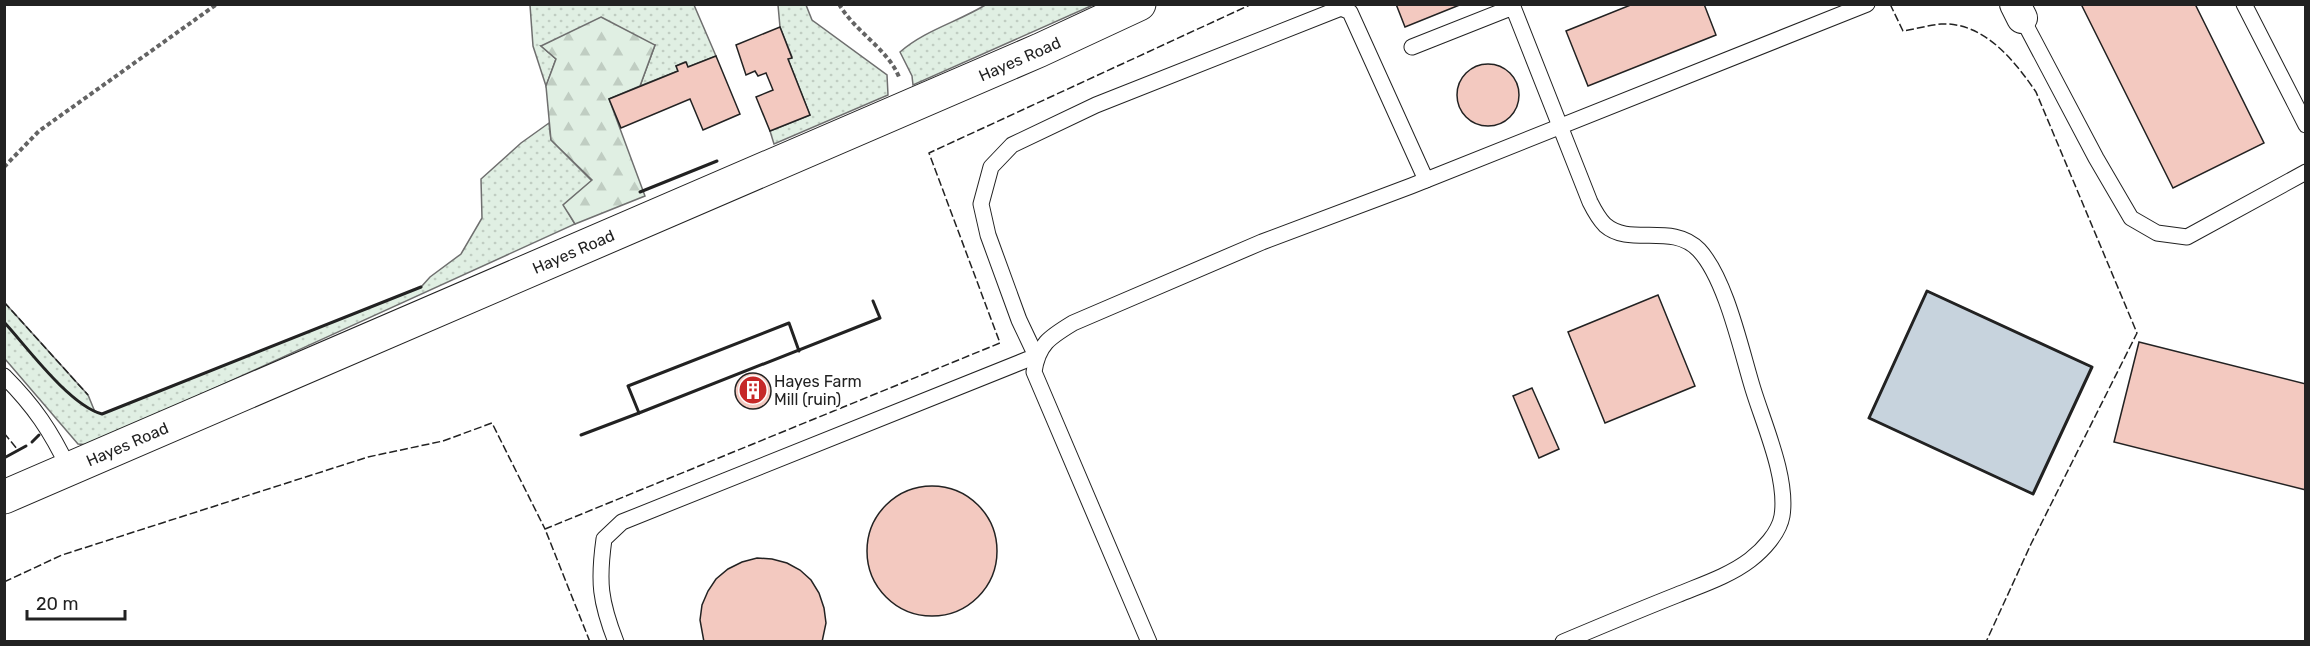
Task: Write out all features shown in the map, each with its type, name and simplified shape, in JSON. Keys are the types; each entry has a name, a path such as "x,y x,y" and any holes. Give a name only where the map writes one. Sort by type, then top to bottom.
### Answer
{"street":[{"name":"Hayes Road","path":"4,497 910,106 1139,4"}],"lane":[{"path":"1149,642 1034,372 1036,356 1050,337 1073,323 1262,242 1426,180 1868,4"},
{"path":"2244,4 2306,125"},
{"path":"1412,47 1513,7 1598,217 1607,226 1624,234 1665,235 1680,238 1699,250 1711,265 1732,320 1773,452 1779,476 1782,518 1774,535 1760,552 1748,561 1696,587 1563,642"},
{"path":"1036,356 1019,320 988,235 981,204 991,167 1012,145 1096,105 1341,8 1350,12 1426,180"},
{"path":"2019,11 2096,158 2131,218 2157,233 2187,237 2306,172"},
{"path":"616,642 604,610 599,572 604,539 622,522 1036,356"},
{"path":"4,376 42,418 54,436 69,469"}],"path":[{"path":"4,167 39,131 217,4"},
{"path":"839,4 847,18 893,63 910,106"}],"green space":[{"path":"987,4 1093,5 913,85 912,76 900,52 920,38"},
{"path":"530,5 694,5 716,56 688,67 685,62 676,66 678,71 640,86 655,45 541,46 556,59 546,86 533,46"},
{"path":"778,5 806,5 812,20 887,75 888,95 774,144 770,131 810,115 788,59 792,57 780,27"},
{"path":"601,17 655,45 640,86 609,99 645,196 575,224 563,205 592,180 551,140 546,86 556,59 541,46"},
{"path":"549,123 551,140 592,181 564,205 575,224 90,445 78,444 5,359 4,302 88,395 95,412 102,414 421,287 430,277 461,254 482,218 481,179 521,143"}],"shaded area":[{"path":"1927,291 2092,367 2033,494 1869,418"}],"building":[{"path":"1396,4 1462,4 1405,27"},
{"path":"1633,4 1704,4 1716,35 1588,86 1566,31"},
{"path":"2081,4 2195,4 2264,143 2173,188"},
{"path":"780,27 792,58 788,59 810,115 770,131 756,97 773,90 766,73 758,76 755,71 746,75 736,45"},
{"path":"716,56 740,114 703,130 690,99 621,128 609,99 678,71 676,66 686,62 688,67"},
{"path":"1488,64 1500,66 1510,73 1517,83 1519,95 1517,107 1510,117 1500,124 1488,126 1476,124 1466,117 1459,107 1457,95 1459,83 1466,73 1476,66"},
{"path":"1658,295 1695,386 1605,423 1568,332"},
{"path":"2139,342 2306,384 2306,490 2114,442"},
{"name":"Hayes Farm Mill (ruin)","path":"753,373 766,378 771,391 766,404 753,409 740,404 735,391 740,378"},
{"path":"1532,388 1559,449 1539,458 1513,396"},
{"path":"932,486 957,491 978,505 992,526 997,551 992,576 978,597 957,611 932,616 907,611 886,597 872,576 867,551 872,526 886,505 907,491"},
{"path":"757,558 787,563 800,570 811,580 824,608 826,623 822,642 704,642 700,620 702,605 708,591 716,579 728,569"}],"fence":[{"path":"590,642 545,529 1000,343 929,153 1252,4"},
{"path":"1890,4 1903,31 1941,24 1971,29 1996,45 2018,68 2036,92 2137,333 2031,544 1986,642"},
{"path":"4,302 88,395"},
{"path":"4,582 62,555 368,457 443,441 492,423 545,529"},
{"path":"4,433 18,450"}],"wall":[{"path":"640,192 717,161"},
{"path":"4,322 63,388 89,408 102,414 421,287"},
{"path":"1927,291 2092,367 2033,494 1869,418 1927,291"},
{"path":"799,351 789,323 628,386 639,413 880,318 873,301"},
{"path":"581,435 639,413"},
{"path":"32,442 39,435"},
{"path":"4,458 26,446"}],"place":[{"name":"Hayes Farm Mill (ruin)","path":"753,390"}]}
